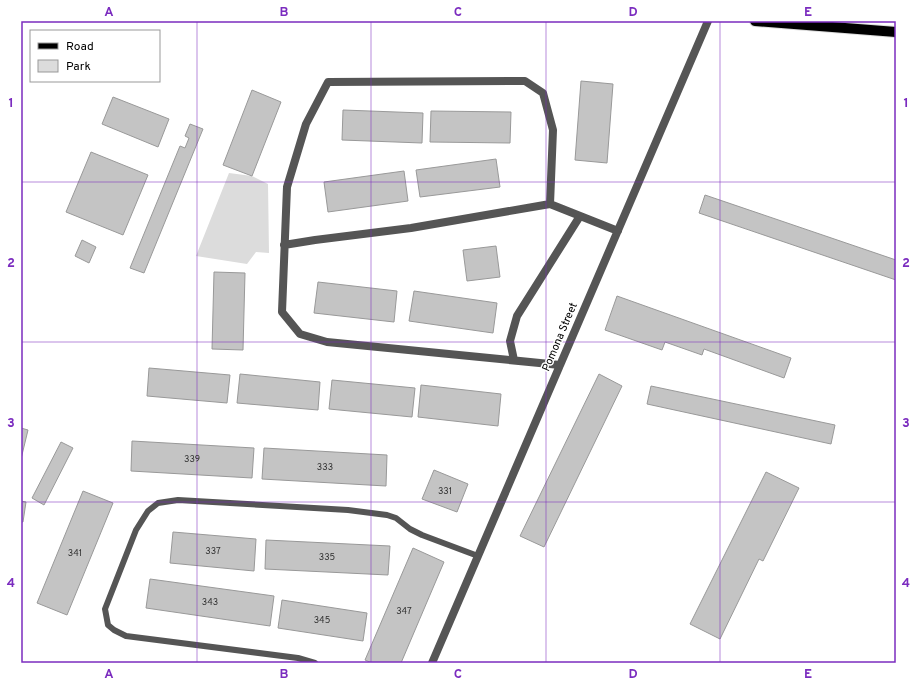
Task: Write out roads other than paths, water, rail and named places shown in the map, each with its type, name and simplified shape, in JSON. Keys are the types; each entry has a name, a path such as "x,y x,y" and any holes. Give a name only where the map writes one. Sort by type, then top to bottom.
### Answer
{"main road":[{"path":"755,21 896,32"}],"street":[{"name":"Pomona Street","path":"432,663 708,21"},
{"path":"550,204 553,130 543,93 525,81 328,82 306,124 287,187 282,312 300,334 327,342 560,365"},
{"path":"284,245 411,228 550,204 618,231"},
{"path":"514,360 510,341 517,316 580,216"}],"lane":[{"path":"315,663 298,658 126,636 114,630 108,624 105,609 136,530 148,511 158,503 178,500 340,510 387,515 396,518 410,529 422,535 478,556"}]}
